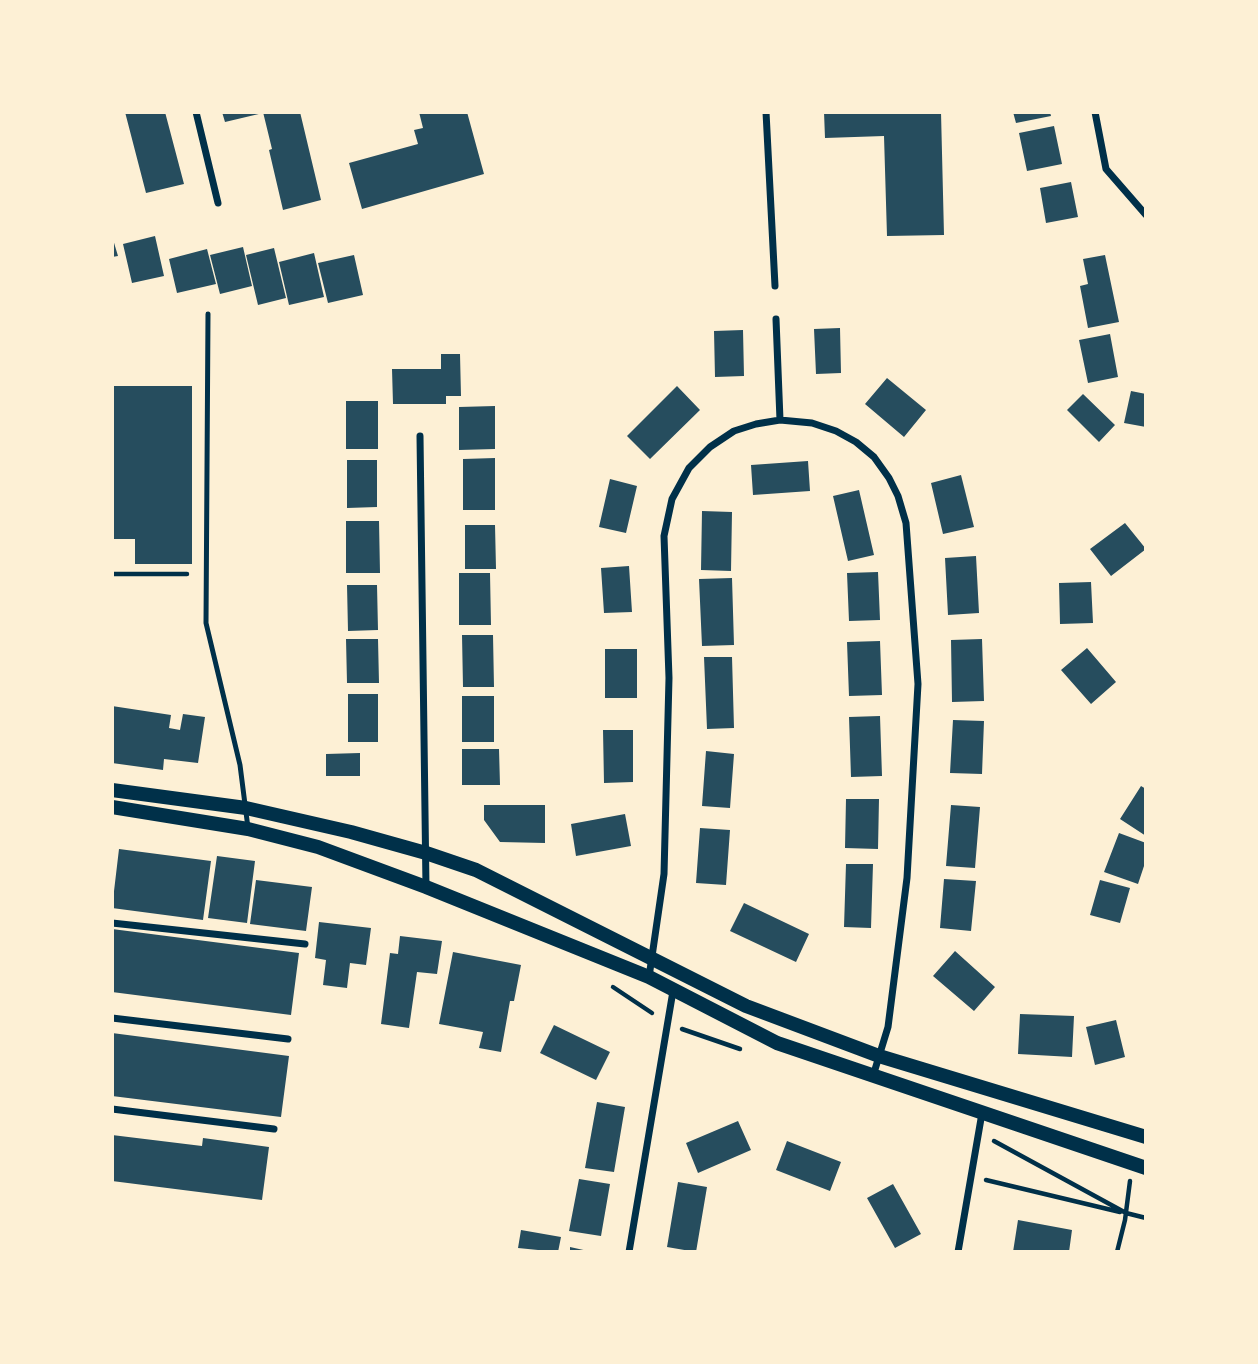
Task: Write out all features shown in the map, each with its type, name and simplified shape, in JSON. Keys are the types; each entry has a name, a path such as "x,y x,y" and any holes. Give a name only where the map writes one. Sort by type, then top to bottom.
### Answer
{"main road":[{"path":"112,790 246,808 351,832 426,853 476,870 746,1006 879,1056 1146,1137"},
{"path":"112,807 248,828 318,847 426,887 649,977 777,1043 1139,1166"}],"street":[{"path":"197,112 218,203"},
{"path":"766,112 775,286"},
{"path":"1095,112 1106,169 1146,215"},
{"path":"776,319 780,420"},
{"path":"649,977 664,874 668,678 664,536 672,499 689,468 710,447 734,431 780,420 812,423 836,431 856,442 874,457 898,496 906,523 918,684 907,878 888,1027 873,1076"},
{"path":"420,436 426,887"},
{"path":"112,923 305,944"},
{"path":"629,1252 673,991"},
{"path":"112,1017 288,1039"},
{"path":"112,1109 274,1129"},
{"path":"958,1252 982,1112"}],"lane":[{"path":"208,314 206,622 240,765 248,828"}],"path":[{"path":"112,574 187,574"},
{"path":"1117,1252 1139,1166"},
{"path":"971,1176 1126,1213"}],"building":[{"path":"125,112 165,112 184,184 146,193"},
{"path":"222,112 263,112 263,113 225,122"},
{"path":"263,112 300,112 321,200 283,210"},
{"path":"419,112 467,112 484,174 362,209 349,163 418,144 414,130 423,128"},
{"path":"824,112 941,112 944,235 887,236 884,136 825,138"},
{"path":"1013,112 1050,112 1051,116 1016,123"},
{"path":"1054,126 1062,164 1027,171 1019,133"},
{"path":"1071,182 1078,217 1046,223 1040,188"},
{"path":"112,236 118,256 112,257"},
{"path":"155,236 164,276 132,283 123,244"},
{"path":"243,247 252,286 220,294 210,255"},
{"path":"274,248 286,298 258,305 246,255"},
{"path":"207,249 216,284 177,293 169,259"},
{"path":"314,253 324,297 289,305 279,262"},
{"path":"354,255 363,295 328,303 318,263"},
{"path":"1105,255 1119,322 1088,328 1080,286 1088,284 1083,259"},
{"path":"840,328 841,373 816,374 814,329"},
{"path":"743,330 744,376 715,377 714,331"},
{"path":"1110,334 1118,377 1088,383 1079,340"},
{"path":"441,354 460,354 461,396 446,396 446,404 393,404 392,369 441,369"},
{"path":"887,378 926,410 904,437 865,404"},
{"path":"112,386 192,386 192,564 135,564 135,539 112,539"},
{"path":"677,386 700,410 650,459 627,436"},
{"path":"1131,391 1146,394 1146,427 1124,423"},
{"path":"1083,394 1115,425 1099,442 1067,410"},
{"path":"346,401 378,401 378,449 346,449"},
{"path":"495,406 495,449 459,450 459,407"},
{"path":"495,458 495,510 463,510 463,459"},
{"path":"347,460 377,460 377,507 347,508"},
{"path":"808,461 810,491 753,495 751,465"},
{"path":"961,475 974,527 943,534 931,483"},
{"path":"610,479 637,486 626,533 599,527"},
{"path":"859,490 874,555 848,561 833,496"},
{"path":"702,511 732,512 731,571 701,570"},
{"path":"346,521 379,521 380,573 346,573"},
{"path":"1125,523 1146,549 1111,576 1090,549"},
{"path":"465,525 495,525 496,569 465,569"},
{"path":"976,556 979,613 948,615 945,558"},
{"path":"629,566 632,612 604,613 601,568"},
{"path":"878,572 880,620 849,621 847,573"},
{"path":"459,573 490,573 491,625 459,625"},
{"path":"732,578 734,645 702,646 699,579"},
{"path":"1091,582 1093,623 1060,624 1059,583"},
{"path":"347,585 377,585 378,630 348,631"},
{"path":"462,635 493,635 494,687 463,687"},
{"path":"346,639 378,639 379,683 347,683"},
{"path":"982,639 984,701 952,702 951,640"},
{"path":"880,641 882,695 849,696 847,642"},
{"path":"1087,648 1116,682 1091,704 1061,670"},
{"path":"605,649 637,649 637,698 605,698"},
{"path":"704,657 732,657 734,728 707,729"},
{"path":"348,694 378,694 378,742 348,742"},
{"path":"462,696 494,696 494,742 462,742"},
{"path":"112,706 171,715 169,728 180,730 183,714 205,717 198,763 164,759 163,770 112,763"},
{"path":"880,716 882,776 851,777 849,717"},
{"path":"953,720 984,721 982,774 950,773"},
{"path":"603,730 633,730 633,782 604,783"},
{"path":"462,749 499,749 500,785 462,785"},
{"path":"706,751 734,754 730,808 702,806"},
{"path":"360,753 360,776 326,776 326,754"},
{"path":"1141,786 1146,789 1146,836 1120,819"},
{"path":"846,799 879,799 878,849 845,848"},
{"path":"484,805 545,805 545,843 500,842 484,820"},
{"path":"951,805 980,807 975,868 946,866"},
{"path":"625,814 631,846 576,856 571,824"},
{"path":"700,828 730,830 726,885 696,883"},
{"path":"1119,833 1146,843 1146,860 1138,884 1104,872"},
{"path":"119,849 211,861 203,920 112,908"},
{"path":"217,856 255,861 247,923 208,918"},
{"path":"846,864 873,864 871,928 844,927"},
{"path":"944,879 976,881 971,931 940,928"},
{"path":"256,880 312,887 306,931 250,924"},
{"path":"1100,880 1130,888 1120,923 1090,915"},
{"path":"744,903 809,934 796,962 730,931"},
{"path":"319,922 371,928 366,965 350,963 347,988 323,985 326,960 315,958"},
{"path":"112,929 299,953 291,1015 112,992"},
{"path":"400,936 442,941 437,974 417,972 409,1028 381,1024 390,953 398,954"},
{"path":"955,951 995,987 974,1011 933,976"},
{"path":"453,952 521,965 514,1001 510,1001 501,1052 479,1048 483,1032 439,1024"},
{"path":"1020,1014 1074,1016 1072,1057 1018,1054"},
{"path":"1116,1020 1125,1057 1095,1065 1086,1027"},
{"path":"554,1025 610,1052 596,1080 540,1053"},
{"path":"112,1033 289,1056 281,1117 112,1096"},
{"path":"597,1102 625,1107 614,1172 585,1168"},
{"path":"738,1121 751,1150 698,1173 686,1143"},
{"path":"112,1135 202,1146 203,1138 269,1147 262,1200 112,1181"},
{"path":"787,1141 841,1162 830,1191 776,1170"},
{"path":"579,1179 610,1184 601,1236 569,1231"},
{"path":"678,1182 707,1187 696,1252 667,1247"},
{"path":"893,1184 921,1234 895,1248 867,1198"},
{"path":"1018,1220 1072,1230 1069,1252 1013,1252"},
{"path":"521,1230 561,1237 558,1252 518,1248"},
{"path":"570,1247 588,1251 588,1252 570,1252"}]}
